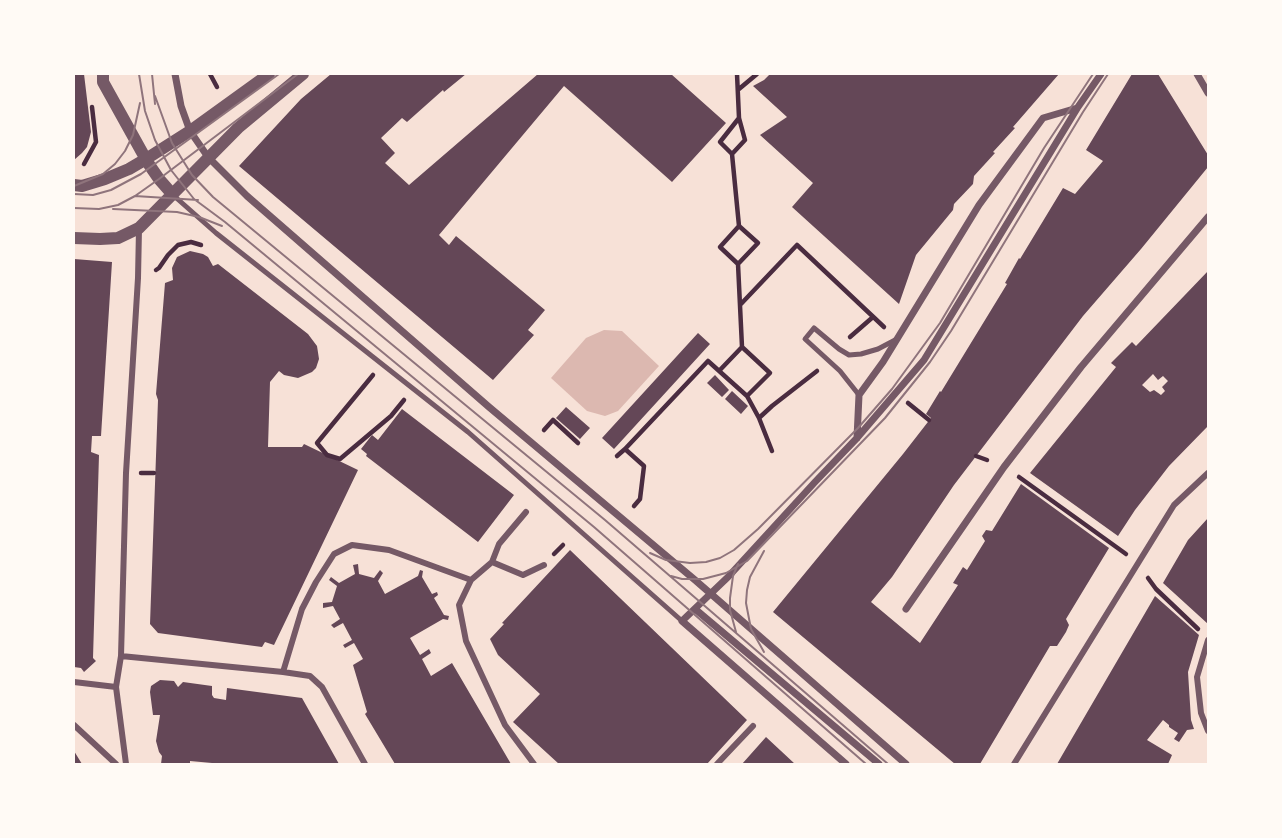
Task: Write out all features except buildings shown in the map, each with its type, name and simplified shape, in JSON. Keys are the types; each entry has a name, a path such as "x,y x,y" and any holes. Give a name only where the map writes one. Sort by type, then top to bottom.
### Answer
{"street":[{"path":"103,74 103,82 146,159 173,195"},
{"path":"175,74 181,106 193,136 208,157 247,196 468,389 711,593 906,765"},
{"path":"74,185 82,186 105,179 193,136 269,74"},
{"path":"74,238 118,238 139,228 238,128 303,74"},
{"path":"846,765 682,621 728,577 858,438 924,360 1077,107 1101,74"},
{"path":"1197,74 1209,93"},
{"path":"858,438 859,395 883,362 979,205 1043,118 1077,107"},
{"path":"906,609 1004,467 1082,367 1209,217"},
{"path":"127,765 116,687 121,656 126,473 139,228"},
{"path":"1014,765 1174,505 1209,473"},
{"path":"526,512 499,544 492,562 471,580 459,605 467,641 505,725 534,765"},
{"path":"283,672 302,609 316,582 334,554 352,545 389,550 471,580"},
{"path":"492,562 523,575 544,565"},
{"path":"695,609 878,765"},
{"path":"1208,640 1197,677 1201,713 1209,732"},
{"path":"121,656 310,676 321,687 365,765"},
{"path":"74,682 116,687"},
{"path":"74,725 116,765"},
{"path":"717,765 753,726"}],"lane":[{"path":"173,195 216,233 468,432 682,621"},
{"path":"859,395 840,371 805,339 814,328 849,355 878,349 897,339"}],"path":[{"path":"732,154 745,140 739,118 737,74"},
{"path":"739,90 757,74"},
{"path":"738,264 758,243 739,226 732,154 720,142 739,118"},
{"path":"739,226 720,247 738,264 742,346 769,373 747,396"},
{"path":"740,305 797,245 897,339"},
{"path":"719,371 742,346"},
{"path":"617,456 708,361 747,396 772,452"},
{"path":"383,364 317,443 327,455 340,460 396,409"},
{"path":"541,433 553,420 578,443"},
{"path":"625,449 644,466 640,499 631,509"},
{"path":"1004,467 1138,563"},
{"path":"1156,589 1208,640"}],"shaded area":[{"path":"604,330 622,331 659,366 618,411 605,416 587,411 551,378 586,338"}],"tram line":[{"path":"139,74 145,111 155,140 171,170 194,199 594,527 866,764"},
{"path":"152,74 155,104"},
{"path":"74,194 93,195 111,190 141,174 279,74"},
{"path":"74,208 99,209 118,205 135,196 298,74"},
{"path":"650,553 666,560 690,563 720,558 734,550 858,428 892,389 940,323 1044,148 1093,74"},
{"path":"671,576 703,579 726,573 747,561 885,418 951,331 1108,74"},
{"path":"155,96 172,143 192,175 213,197 605,520 888,764"},
{"path":"74,186 103,174 115,164 133,135 140,103"},
{"path":"135,196 198,200"},
{"path":"113,209 177,212 222,226"},
{"path":"764,551 750,577 746,603 751,629 764,652"},
{"path":"736,632 730,598 733,576 738,564"}]}
